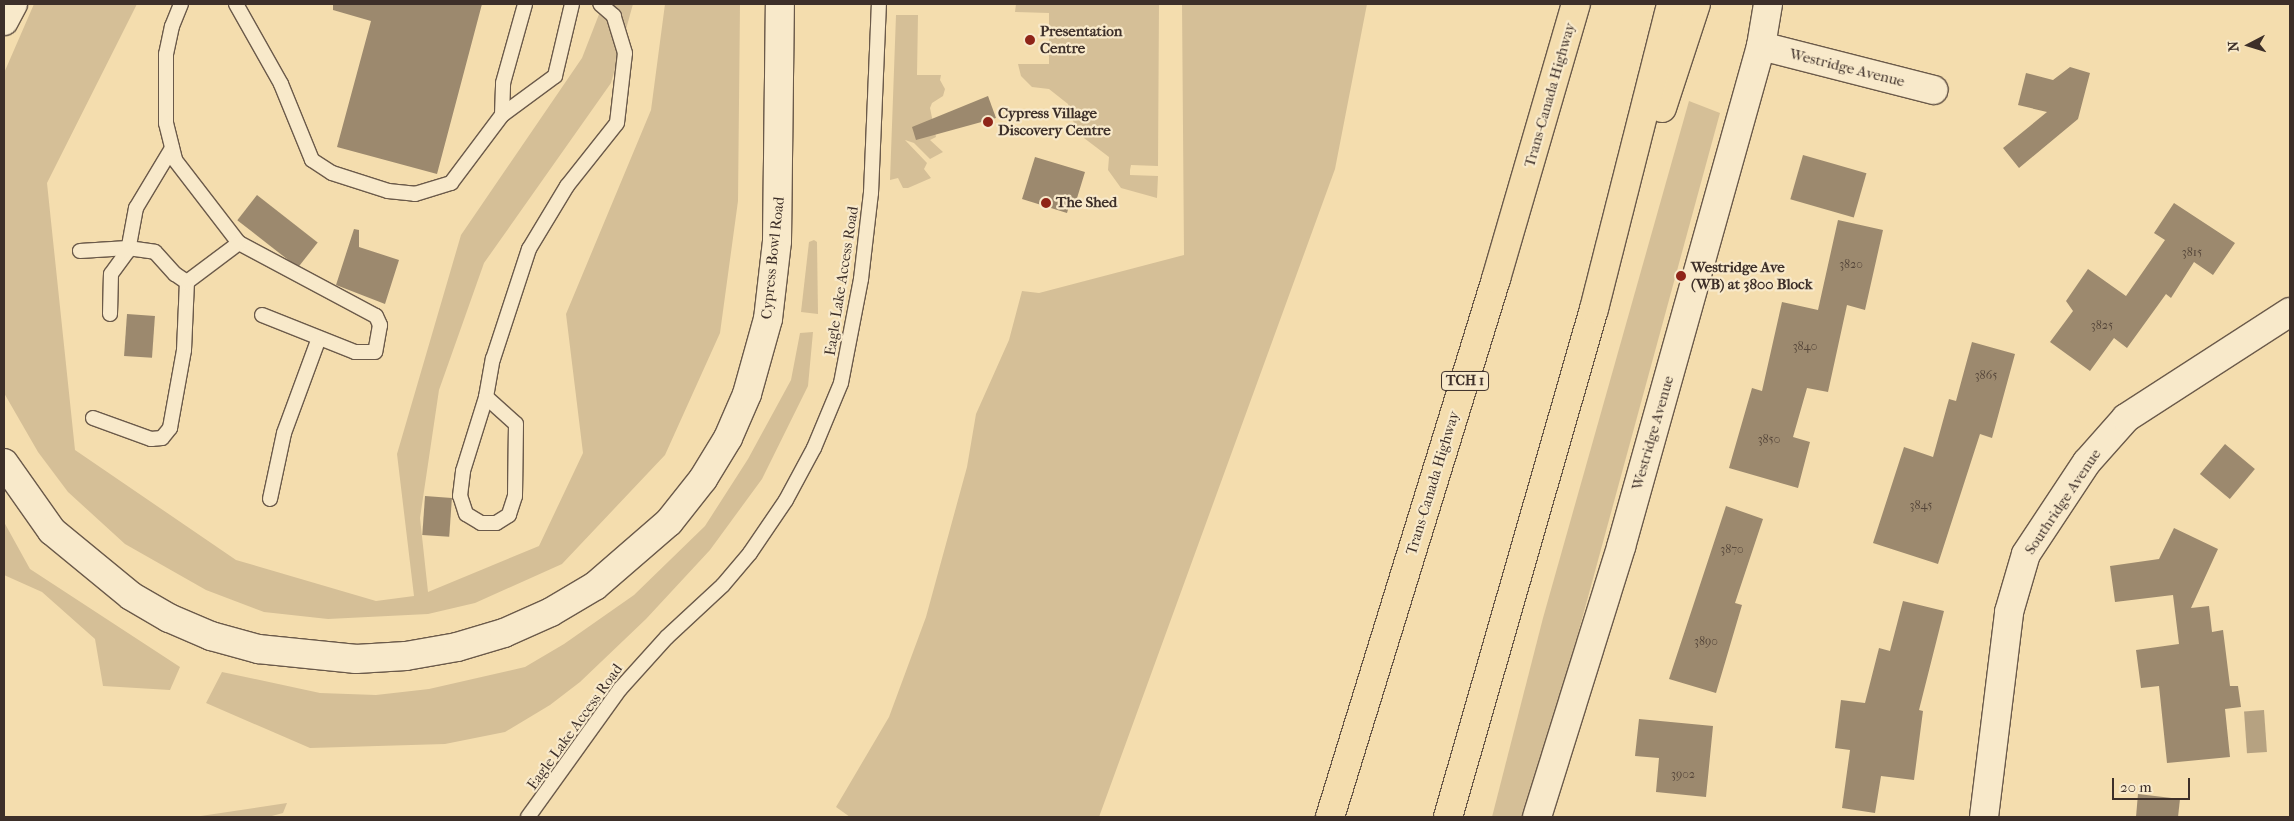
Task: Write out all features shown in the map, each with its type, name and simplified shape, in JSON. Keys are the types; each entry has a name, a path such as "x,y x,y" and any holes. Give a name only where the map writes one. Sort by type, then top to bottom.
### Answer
{"highway":[{"name":"Trans-Canada Highway","path":"1330,817 1505,252 1576,4"},
{"path":"1448,817 1624,199 1671,4"},
{"path":"1624,199 1672,82 1696,4"}],"street":[{"path":"4,21 13,4"},
{"name":"Cypress Bowl Road","path":"4,463 52,531 131,596 178,622 258,649 356,659 406,656 457,647 504,633 551,612 595,586 633,556 686,501 728,438 747,394 768,319 777,241 780,4"},
{"name":"Westridge Avenue","path":"1537,817 1621,547 1760,46 1768,4"},
{"name":"Westridge Avenue","path":"1760,46 1933,90"},
{"name":"Southridge Avenue","path":"1984,817 2009,612 2026,554 2087,462 2126,418 2290,312"}],"lane":[{"path":"181,4 172,26 166,54 166,124 175,160 238,243 376,316 380,325 375,352 355,352 262,315"},
{"path":"236,4 256,46 281,84 312,160 332,173 388,191 416,194 440,189 451,183 502,115 555,76 572,4"},
{"path":"502,115 503,83 525,4"},
{"path":"486,398 516,424 515,496 509,515 496,523 482,523 466,514 460,496 473,434 486,398 493,359 529,248 568,186 617,123 625,53 614,16 600,4"},
{"name":"Eagle Lake Access Road","path":"528,817 620,689 668,637 723,585 750,553 786,500 814,448 841,383 861,279 871,193 879,4"},
{"path":"110,314 111,274 128,248 136,208 172,148"},
{"path":"187,282 238,243"},
{"path":"80,251 128,248 155,252 175,274 187,282"},
{"path":"93,418 151,439 162,438 170,428 184,350 187,282"},
{"path":"270,499 284,433 320,338"}],"shaded area":[{"path":"34,4 137,4 47,183 75,450 236,560 376,601 414,596 397,454 461,235 582,58 603,4 633,4 611,83 484,263 439,390 420,518 428,592 539,546 583,453 566,314 651,110 665,4 740,4 738,201 720,333 665,455 562,564 475,603 428,614 328,619 264,612 206,590 125,544 68,492 38,452 4,393 4,73"},
{"path":"1016,4 1159,4 1158,166 1131,165 1130,170 1130,175 1158,176 1157,198 1121,188 1108,170 1109,157 1084,138 1073,121 1068,104 1049,89 1032,87 1021,76 1018,64 1049,64 1049,13 1015,12"},
{"path":"1182,4 1367,4 1335,169 1099,817 850,817 836,807 889,717 926,617 967,467 976,414 1009,340 1022,291 1039,293 1184,255"},
{"path":"896,15 918,15 917,75 941,75 940,80 945,89 943,96 932,103 930,108 936,137 930,140 943,152 930,159 914,143 905,140 927,163 924,169 931,178 908,188 903,188 898,178 890,180"},
{"path":"1689,101 1720,113 1528,817 1492,817 1543,618"},
{"path":"814,240 817,242 818,314 801,312 809,242"},
{"path":"813,332 808,386 762,479 710,550 646,619 580,682 550,705 505,732 445,744 310,748 206,703 222,672 320,693 376,695 429,689 525,667 564,644 634,595 705,526 748,459 791,380 800,333"},
{"path":"4,522 30,569 180,667 170,690 103,686 95,639 42,592 4,575"},
{"path":"2264,710 2267,752 2247,753 2244,711"},
{"path":"287,803 283,813 268,817 194,817"}],"building":[{"path":"333,4 482,4 437,174 337,147 371,21 333,10"},
{"path":"2070,67 2090,73 2078,119 2019,168 2003,148 2047,112 2018,105 2026,73 2053,80"},
{"path":"988,96 996,118 916,140 912,127"},
{"path":"1803,155 1866,173 1854,217 1790,199"},
{"path":"1035,157 1085,172 1074,208 1069,206 1067,213 1022,199"},
{"path":"257,195 318,242 298,268 237,220"},
{"path":"2174,203 2235,243 2213,275 2194,262 2171,298 2166,294 2127,348 2114,338 2090,371 2050,342 2073,311 2066,301 2088,269 2126,296 2165,240 2154,233"},
{"path":"1838,220 1883,230 1865,310 1847,305 1828,392 1807,388 1793,437 1810,442 1798,488 1729,468 1752,388 1762,391 1782,302 1818,310"},
{"path":"354,229 359,230 359,247 399,260 385,304 336,285"},
{"path":"127,314 155,316 152,358 124,356"},
{"path":"1972,342 2015,354 1992,438 1980,434 1938,564 1873,543 1904,447 1933,457 1949,399 1956,401"},
{"path":"2225,444 2255,469 2230,499 2200,474"},
{"path":"425,496 452,498 449,537 422,535"},
{"path":"1726,506 1763,519 1735,603 1742,605 1716,693 1669,679"},
{"path":"2174,528 2218,549 2191,608 2209,606 2212,632 2223,630 2230,686 2238,686 2241,707 2225,709 2230,757 2167,763 2159,686 2141,688 2136,650 2179,644 2173,595 2115,602 2110,566 2159,559"},
{"path":"1903,601 1944,611 1919,710 1923,711 1914,780 1881,776 1875,813 1842,808 1850,750 1835,748 1841,700 1865,703 1879,648 1890,651"},
{"path":"1639,719 1713,726 1706,797 1656,792 1659,758 1635,756"},
{"path":"2138,794 2180,799 2178,817 2136,817"}],"place":[{"name":"Presentation Centre","path":"1030,40"},
{"name":"Cypress Village Discovery Centre","path":"988,122"},
{"name":"The Shed","path":"1046,203"},
{"name":"Westridge Ave (WB) at 3800 Block","path":"1681,276"}]}
